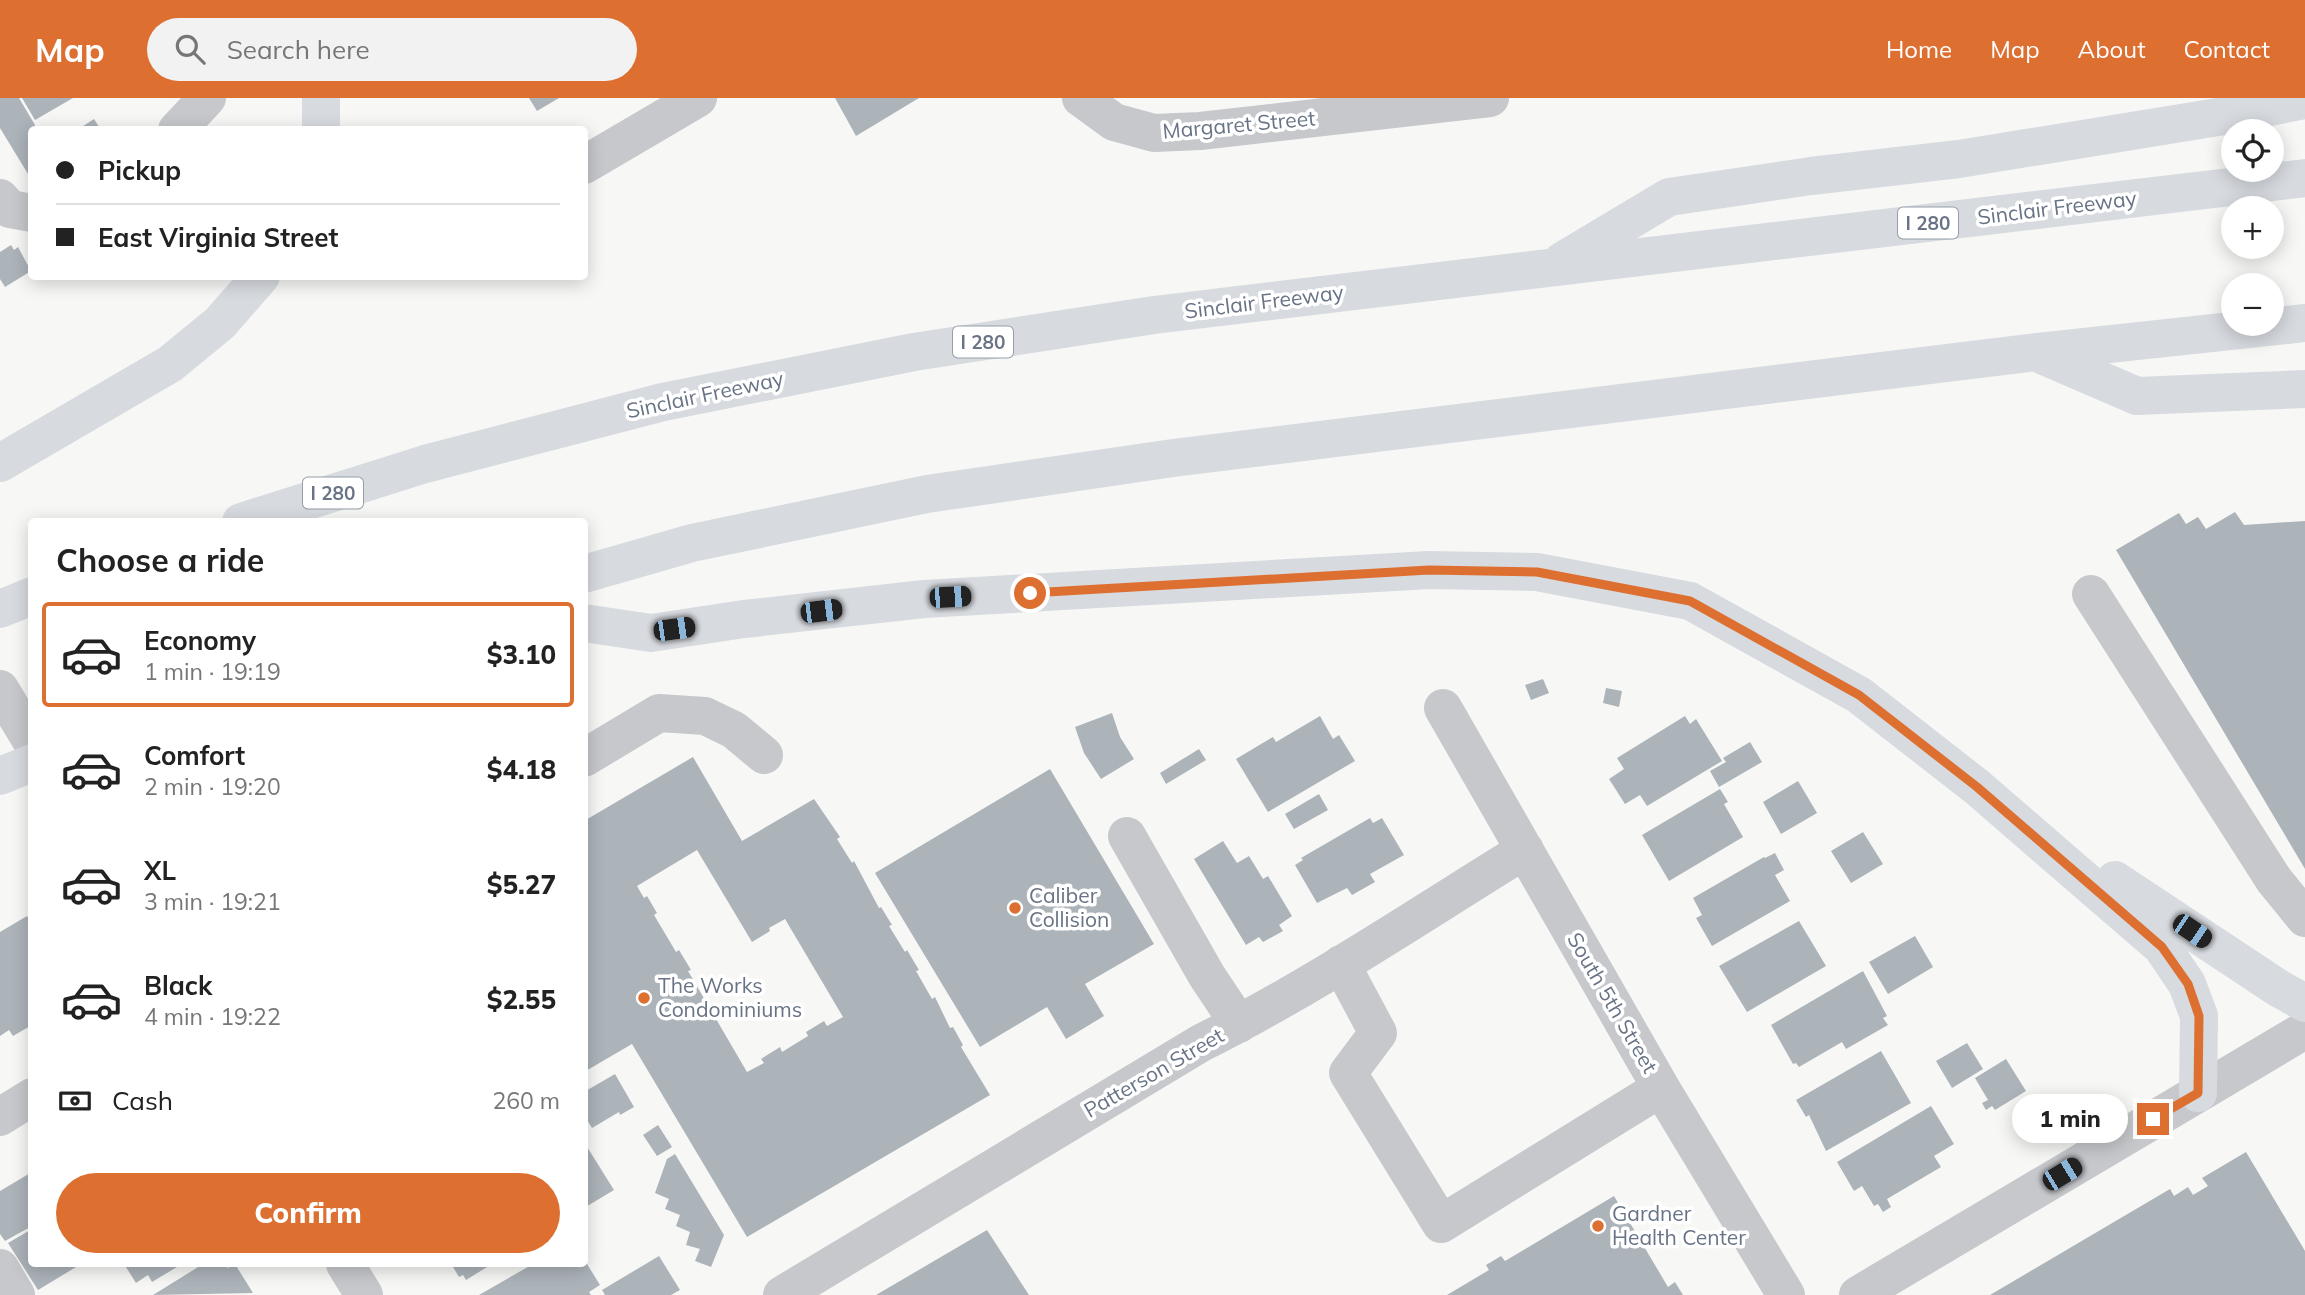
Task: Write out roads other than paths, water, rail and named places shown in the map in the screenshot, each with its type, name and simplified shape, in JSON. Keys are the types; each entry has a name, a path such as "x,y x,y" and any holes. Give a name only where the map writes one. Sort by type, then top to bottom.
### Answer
{"highway":[{"path":"321,98 321,126"},
{"path":"1551,268 1669,197 1811,176 1959,159 2218,117 2305,100"},
{"name":"Sinclair Freeway","path":"255,518 425,464 663,402 900,355 1154,315 2305,178"},
{"path":"0,463 170,364 220,323 258,280"},
{"path":"588,573 692,543 955,490 1173,458 2036,352 2305,323"},
{"path":"2036,352 2137,396 2305,390"},
{"path":"588,624 651,633 744,619 924,599 1429,570 1537,572 1690,601 1859,695 1977,787 2162,947 2188,984 2199,1016 2198,1093"},
{"path":"0,609 28,598"},
{"path":"0,776 28,765"},
{"path":"1977,787 2267,981 2305,1003"}],"street":[{"path":"181,126 208,98"},
{"path":"588,163 698,98"},
{"name":"Margaret Street","path":"1080,98 1114,122 1154,133 1200,131 1451,100 1490,98"},
{"path":"0,198 10,209 28,212"},
{"path":"2091,594 2274,880 2305,918"},
{"path":"0,689 28,734"},
{"name":"South 5th Street","path":"1443,708 1661,1088 1786,1295"},
{"path":"588,756 659,713 705,716 734,730 764,755"},
{"path":"1127,835 1207,976 1239,1024"},
{"name":"Patterson Street","path":"782,1295 1201,1043 1239,1024 1341,964 1525,850"},
{"path":"1341,964 1378,1033 1348,1073 1441,1224 1661,1088"},
{"path":"1858,1295 2305,1030"},
{"path":"0,1117 28,1100"},
{"path":"347,1267 364,1295"},
{"path":"0,1268 16,1295"}],"place":[{"name":"Caliber Collision","path":"1015,908"},
{"name":"The Works Condominiums","path":"644,998"},
{"name":"Gardner Health Center","path":"1598,1226"}]}
